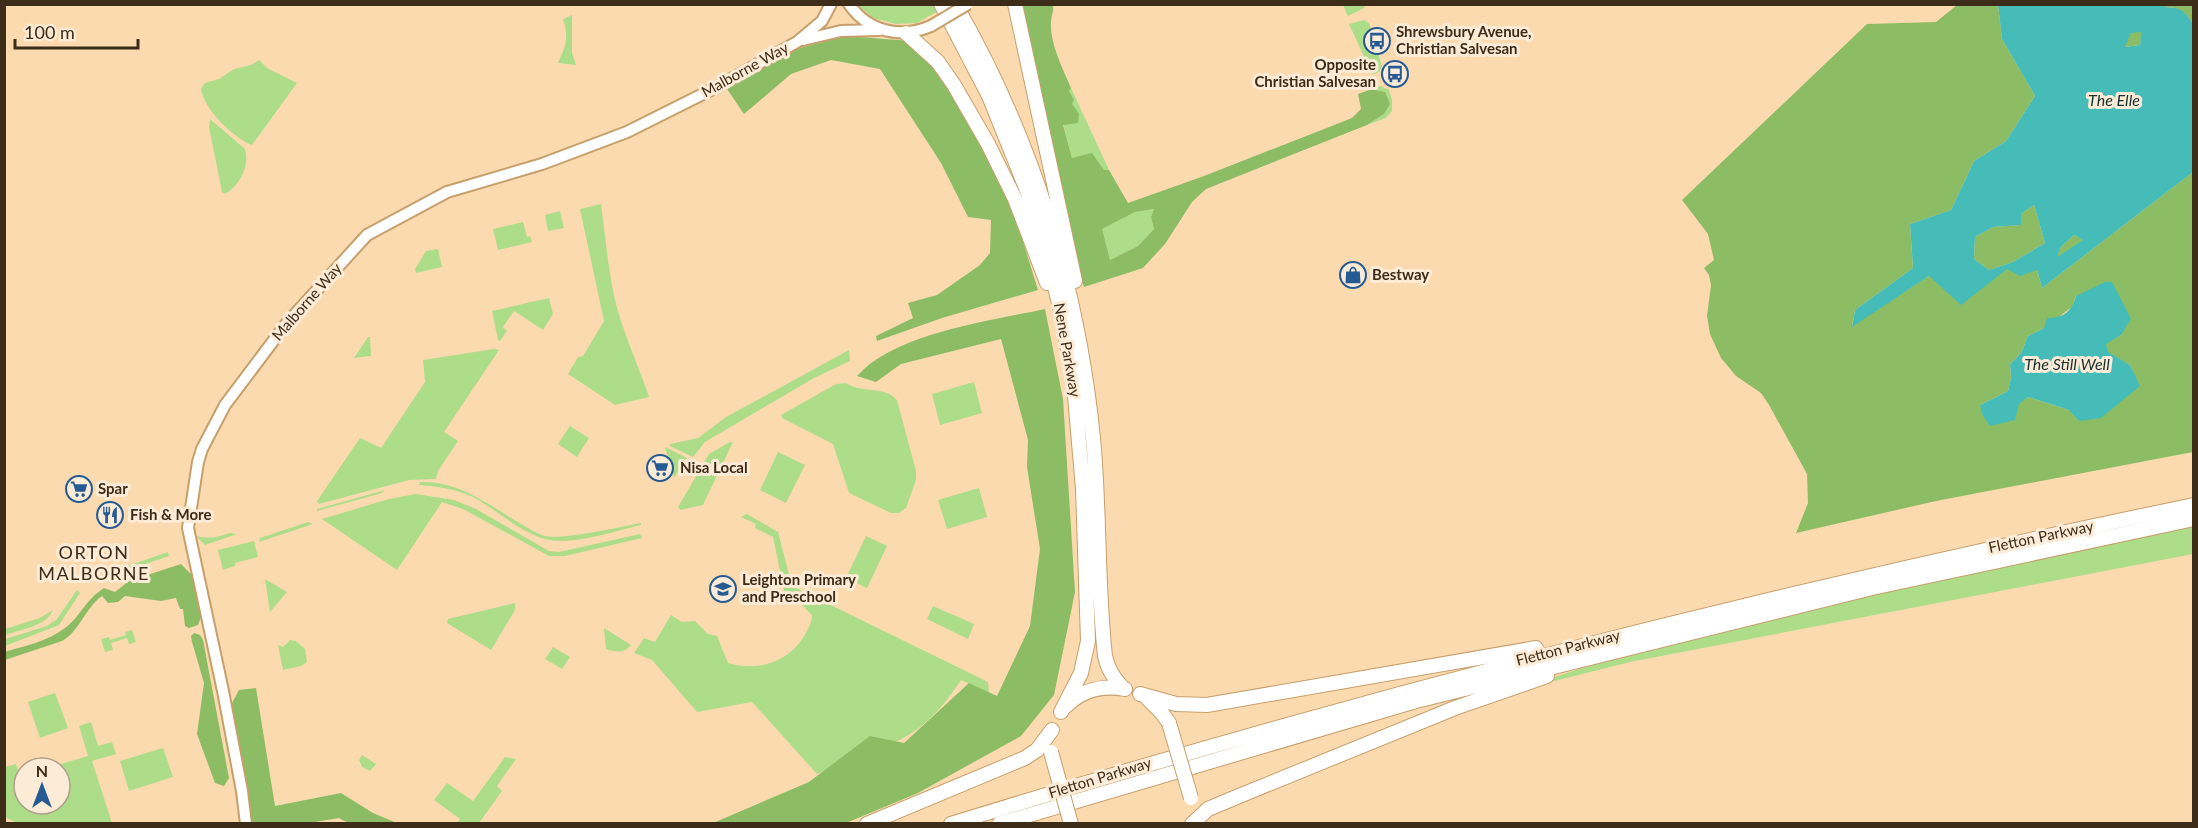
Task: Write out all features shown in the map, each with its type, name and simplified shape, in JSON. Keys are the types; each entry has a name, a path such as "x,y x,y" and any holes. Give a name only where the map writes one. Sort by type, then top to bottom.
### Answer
{"highway":[{"name":"Nene Parkway","path":"941,4 989,96 1011,149 1038,226 1062,315 1074,385 1080,432 1088,621 1086,657 1081,674 1052,730"},
{"name":"Nene Parkway","path":"955,4 1001,92 1039,188 1067,283 1084,365 1093,441 1105,656 1111,673 1124,688"},
{"path":"1015,4 1081,309 1085,335 1084,365"},
{"path":"906,33 938,62 988,144 1015,199 1042,271 1062,315"},
{"name":"Fletton Parkway","path":"951,824 1251,734 1638,630 1868,575 2193,505"},
{"name":"Fletton Parkway","path":"999,824 1416,701 1872,588 2193,519"},
{"path":"1061,712 1089,691 1112,687 1124,688 1176,704 1207,705 1638,630"},
{"path":"1191,824 1208,809 1455,708 1642,644"},
{"path":"1140,694 1152,702 1169,723 1191,798 1191,824"},
{"path":"1052,730 1051,752 1071,824"},
{"path":"867,824 1025,758 1046,741 1052,730"}],"street":[{"name":"Malborne Way","path":"246,824 225,702 188,528 198,462 202,449 225,405 286,324 367,235 447,192 542,164 627,132 797,42 822,21 831,4"},
{"path":"849,4 862,19 885,31"},
{"path":"906,33 931,26 968,4"},
{"name":"Malborne Way","path":"797,42 841,31 906,33"}],"green space":[{"path":"858,5 934,5 938,11 917,23 896,24 873,18"},
{"path":"1020,5 1053,5 1051,31 1071,88 1069,91 1074,100 1072,104 1079,114 1078,123 1063,125 1072,158 1092,153 1104,170 1109,170 1128,203 1352,118 1361,109 1358,94 1372,89 1385,92 1390,104 1384,114 1367,125 1206,189 1192,202 1165,244 1143,268 1084,287 1069,238","holes":["1154,209 1151,217 1154,229 1138,246 1110,260 1102,229 1135,212"]},
{"path":"1343,5 1365,5 1364,8 1348,16"},
{"path":"1957,5 1998,5 2002,39 2035,96 2006,141 1974,161 1951,210 1910,224 1913,268 1855,310 1852,326 1929,276 2007,268 2037,270 2042,288 2193,172 2193,452 1936,501 1796,533 1808,503 1807,474 1761,393 1736,376 1721,358 1710,334 1707,316 1711,285 1709,275 1704,268 1714,260 1708,234 1682,200 1867,24 1936,22","holes":["2076,296 2121,335 2105,344 2108,353 2130,365 2139,386 2122,399 2069,410 2028,397 2019,403 1980,405 2008,391 2011,378 2010,364 2021,353 2028,336 2044,328 2072,307"]},
{"path":"2164,5 2193,5 2193,24 2182,11"},
{"path":"572,15 572,53 576,65 558,63 566,41 563,19"},
{"path":"1364,20 1369,23 1382,66 1379,72 1374,74 1349,24"},
{"path":"2131,32 2142,32 2140,45 2124,47"},
{"path":"846,36 911,41 954,94 1008,193 1038,290 942,318 877,341 876,336 913,318 908,303 937,295 980,265 990,253 991,220 968,217 941,163 880,69 831,60 791,74 744,114 727,89 788,51"},
{"path":"259,60 267,68 297,83 252,145 236,136 220,122 203,97 201,89 205,83 219,79 234,69 251,65"},
{"path":"1381,86 1389,90 1392,111 1386,118 1367,125 1384,114 1385,92 1372,89"},
{"path":"1071,88 1109,170 1072,158 1063,124 1077,123 1068,91"},
{"path":"210,119 245,149 246,162 243,174 235,186 225,194 222,192 209,127"},
{"path":"601,204 608,262 617,309 649,397 615,405 568,374 578,357 583,356 604,321 580,209"},
{"path":"2034,205 2045,243 2013,262 1989,270 1974,259 1975,237 1993,227 2020,225 2021,214"},
{"path":"1154,209 1151,217 1154,229 1138,246 1110,260 1101,229 1135,212"},
{"path":"560,211 564,228 548,231 545,215"},
{"path":"523,222 527,237 530,236 532,242 498,250 493,229"},
{"path":"2074,235 2084,240 2056,258 2061,247"},
{"path":"438,249 442,267 416,273 415,269 426,251"},
{"path":"549,298 553,314 543,330 514,311 503,327 507,331 500,341 498,340 492,311"},
{"path":"1045,309 1063,399 1075,592 1054,695 1021,736 918,793 846,823 713,823 809,782 870,736 904,743 969,683 997,696 1030,626 1040,549 1027,467 1028,440 1001,339 901,364 876,382 857,376 874,361 919,339 971,324"},
{"path":"370,337 371,356 354,358"},
{"path":"499,350 444,432 458,441 438,471 436,479 409,480 319,504 317,501 360,438 381,448 425,382 423,360"},
{"path":"849,350 850,361 814,378 705,442 693,457 670,446 670,444 698,438 726,417"},
{"path":"974,382 982,413 940,425 932,394"},
{"path":"846,383 858,388 892,395 897,400 916,471 916,480 906,508 899,513 891,513 849,493 833,444 782,418 781,415 836,384"},
{"path":"570,426 589,438 577,457 558,444"},
{"path":"733,442 703,505 680,510 678,507 709,454"},
{"path":"665,447 687,458 684,462 688,465 683,473 679,470 674,478"},
{"path":"778,452 805,465 786,503 760,490"},
{"path":"420,482 447,485 471,494 545,536 565,536 641,523 641,525 568,541 545,539 517,526 473,497 446,488 419,485"},
{"path":"979,488 987,517 947,529 938,500"},
{"path":"385,490 382,493 317,511 317,509"},
{"path":"416,494 454,500 476,509 549,551 559,552 640,534 642,538 565,556 549,556 463,509 442,502 397,570 322,519 389,499"},
{"path":"747,514 778,532 792,586 988,682 989,693 961,680 940,708 915,731 888,745 817,774 752,702 697,712 652,660 634,653 644,638 655,642 671,615 682,622 695,621 708,634 717,636 728,663 751,666 782,658 799,643 810,624 812,615 800,603 787,605 773,537 755,528 756,524 741,517"},
{"path":"308,522 313,524 259,542 260,538"},
{"path":"2193,524 2193,554 1630,662 1507,693 1624,654 1774,616"},
{"path":"230,533 237,534 205,545 196,536 213,538"},
{"path":"866,536 887,546 867,588 846,578"},
{"path":"254,541 258,557 235,563 235,566 223,570 218,550"},
{"path":"168,552 169,556 105,578 104,574"},
{"path":"181,564 193,576 202,614 198,625 189,628 185,626 183,609 180,609 176,598 161,601 125,596 118,602 108,603 102,596 68,637 62,641 5,660 4,652 44,640 65,628 104,588 115,592 129,581"},
{"path":"265,579 287,592 270,612"},
{"path":"77,590 80,593 59,625 5,646 5,639 47,626 57,619"},
{"path":"515,603 515,610 491,650 447,623 448,619"},
{"path":"933,606 974,624 968,639 927,619"},
{"path":"53,610 39,624 5,635 5,629 40,618"},
{"path":"604,628 631,645 622,651 606,649"},
{"path":"132,630 136,642 129,644 127,638 111,643 113,650 105,652 101,639 109,637 110,640 126,635 125,632"},
{"path":"194,633 200,635 203,640 229,778 224,786 215,783 197,734 204,683 192,642 191,636"},
{"path":"290,640 296,641 305,649 307,662 301,666 283,670 278,645 283,647"},
{"path":"553,647 570,657 562,669 545,659"},
{"path":"256,688 275,806 341,793 373,813 397,823 348,823 339,818 309,823 251,823 232,703 239,690"},
{"path":"55,693 68,728 40,738 28,702"},
{"path":"91,722 98,746 112,742 116,754 92,761 112,823 17,823 5,817 5,767 12,765 12,816 72,816 72,761 88,756 79,726"},
{"path":"163,748 173,777 129,791 120,761"},
{"path":"362,755 376,764 370,771 362,767 359,760"},
{"path":"505,757 516,759 497,786 502,791 479,823 457,823 460,819 434,800 447,783 473,801"}],"water":[{"name":"The Elle","path":"2164,4 2165,7 2179,9 2185,13 2193,24 2193,172 2042,288 2037,270 2020,276 2007,269 1961,305 1929,276 1852,327 1855,310 1913,268 1910,224 1951,210 1974,161 2006,141 2035,96 2002,39 1998,5","holes":["2141,32 2140,45 2125,47 2131,33","2034,205 2045,243 2013,262 1989,270 1974,259 1975,237 1993,227 2021,225 2021,214","2074,235 2083,240 2057,257 2061,247"]},
{"name":"The Still Well","path":"2105,282 2112,282 2131,319 2121,335 2106,344 2108,352 2130,365 2140,386 2101,418 2079,421 2069,410 2028,397 2019,404 2015,420 1990,426 1982,414 1980,405 2008,391 2011,378 2010,364 2021,353 2028,336 2044,328 2047,318 2058,317 2066,313 2076,296"}],"place":[{"name":"Shrewsbury Avenue, Christian Salvesan","path":"1377,41"},
{"name":"Opposite Christian Salvesan","path":"1395,74"},
{"name":"Bestway","path":"1353,275"},
{"name":"Nisa Local","path":"660,468"},
{"name":"Spar","path":"79,489"},
{"name":"Fish & More","path":"110,515"},
{"name":"Leighton Primary and Preschool","path":"723,589"}],"district":[{"name":"ORTON MALBORNE","path":"94,563"}]}
